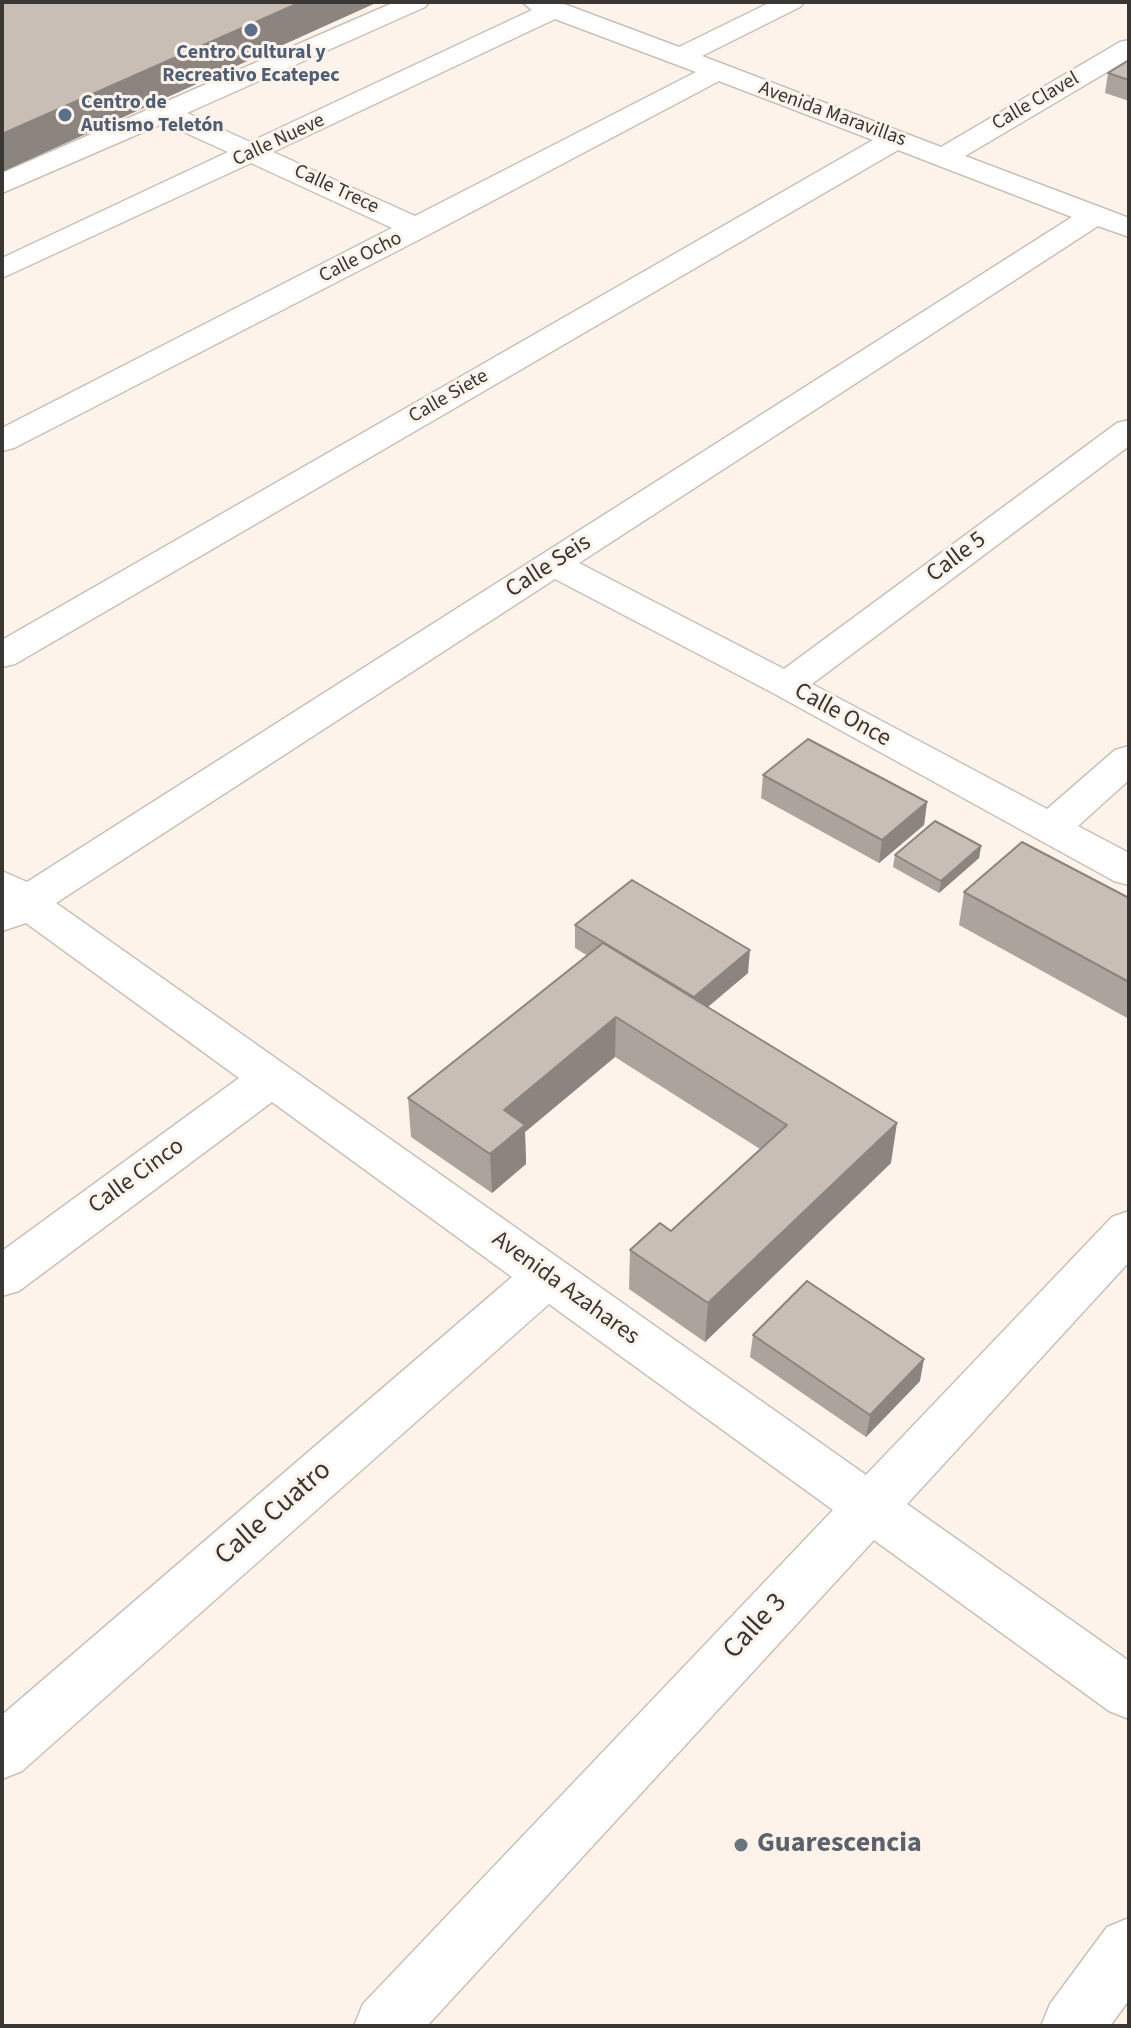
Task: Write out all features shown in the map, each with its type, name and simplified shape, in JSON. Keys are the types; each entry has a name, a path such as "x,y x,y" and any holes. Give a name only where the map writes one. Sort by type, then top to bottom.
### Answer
{"street":[{"path":"2,184 416,2"},
{"path":"680,57 791,2"},
{"name":"Avenida Maravillas","path":"545,6 1129,228"},
{"name":"Calle Nueve","path":"2,269 255,152 545,6"},
{"name":"Calle Clavel","path":"943,157 1129,48"},
{"name":"Calle Ocho","path":"2,441 717,72"},
{"name":"Calle Trece","path":"165,113 418,229"},
{"name":"Calle Siete","path":"2,656 896,139"},
{"name":"Calle Seis","path":"10,902 554,564 1095,215"},
{"name":"Calle 5","path":"786,685 1129,430"},
{"name":"Calle Once","path":"554,564 786,685 1129,871"},
{"path":"1050,829 1129,759"},
{"name":"Avenida Azahares","path":"10,902 272,1078 1129,1693"},
{"name":"Calle Cinco","path":"2,1277 272,1078"},
{"name":"Calle 3","path":"385,2026 1129,1230"},
{"name":"Calle Cuatro","path":"2,1752 547,1276"},
{"path":"1072,2026 1129,1949"}],"building":[{"name":"Centro de Autismo Teletón","path":"2,2 301,2 2,134"},
{"path":"1129,60 1129,80 1108,73"},
{"path":"808,739 927,802 882,840 763,775"},
{"path":"935,821 981,846 941,881 895,855"},
{"path":"1022,842 1129,898 1129,982 964,892"},
{"path":"632,880 750,950 694,997 575,925"},
{"path":"603,943 897,1123 708,1303 630,1250 660,1223 671,1231 787,1125 616,1017 504,1110 525,1125 490,1154 408,1098"},
{"path":"807,1281 924,1359 870,1415 753,1335"}],"place":[{"name":"Centro Cultural y Recreativo Ecatepec","path":"251,30"},
{"name":"Centro de Autismo Teletón","path":"65,115"},
{"name":"Guarescencia","path":"741,1845"}]}
